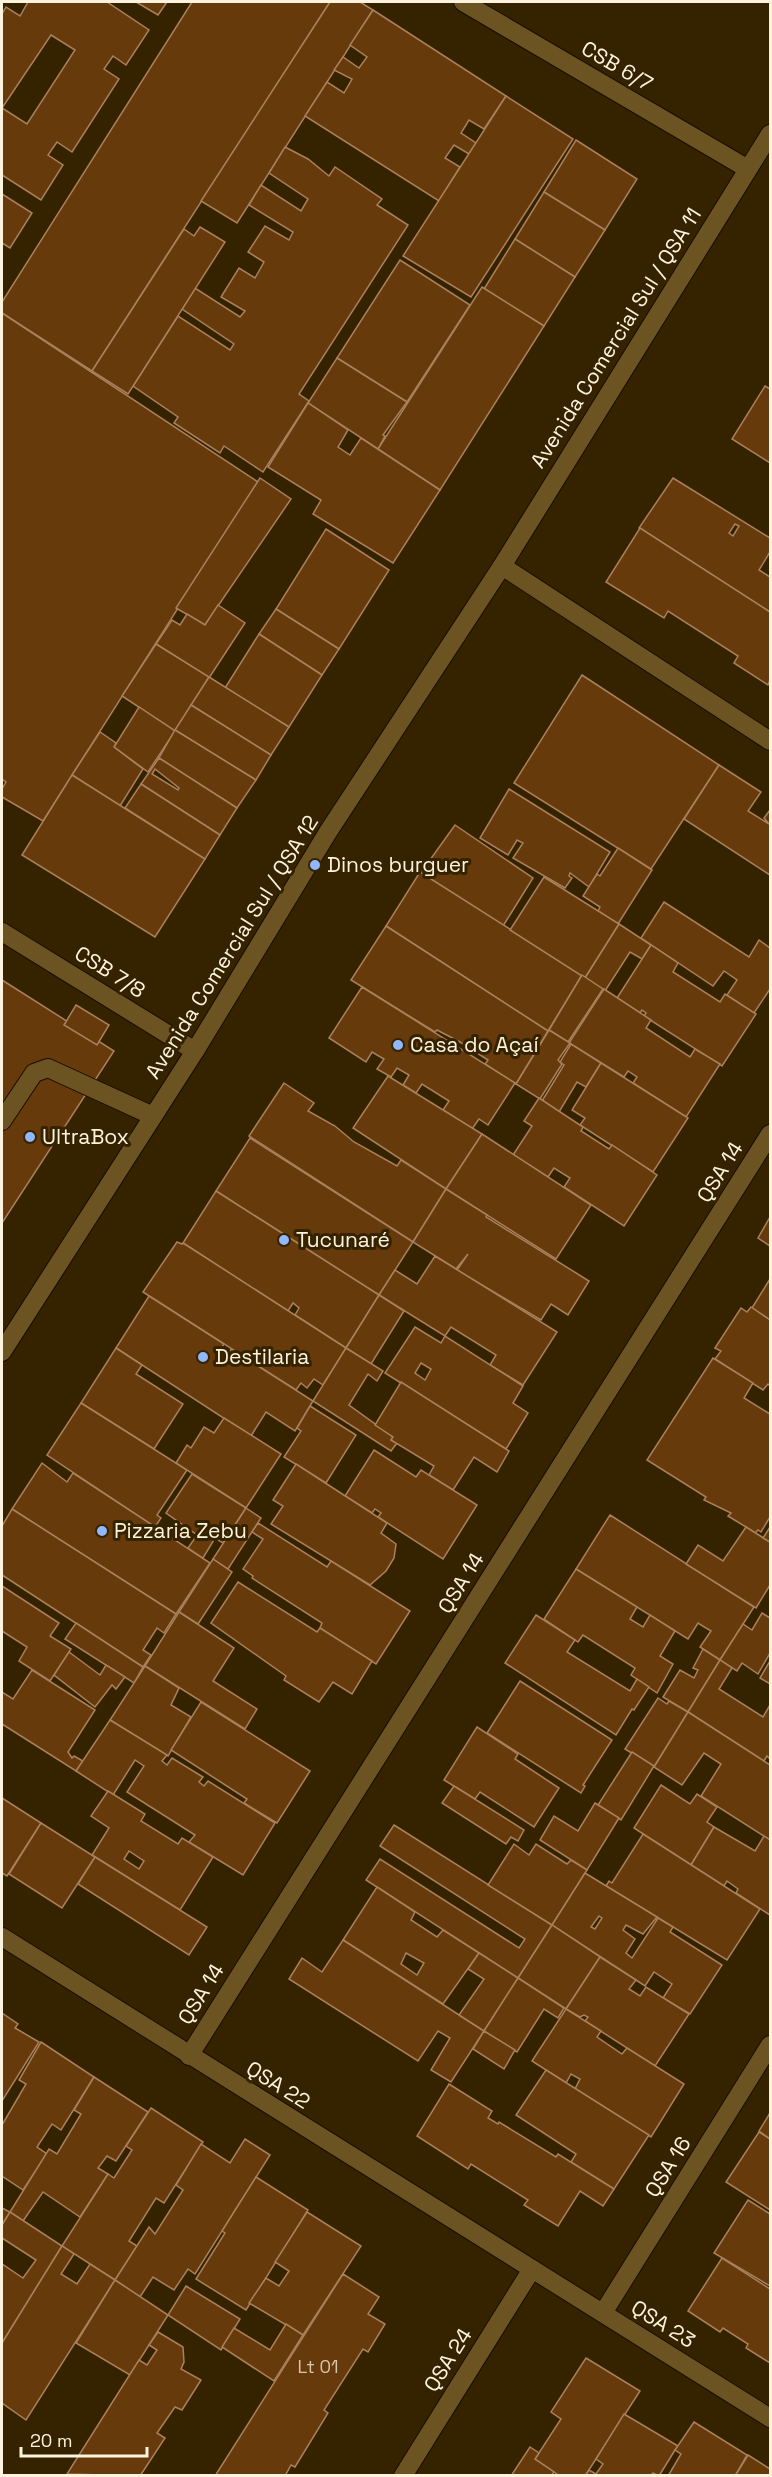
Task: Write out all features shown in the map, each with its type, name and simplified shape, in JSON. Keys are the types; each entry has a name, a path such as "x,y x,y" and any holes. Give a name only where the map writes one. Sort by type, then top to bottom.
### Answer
{"street":[{"name":"CSB 6/7","path":"463,2 748,169"},
{"name":"Avenida Comercial Sul / QSA 11","path":"502,566 771,134"},
{"path":"502,566 771,741"},
{"name":"Avenida Comercial Sul / QSA 12","path":"2,1352 195,1051 328,832 502,566"},
{"name":"CSB 7/8","path":"2,932 195,1051"},
{"path":"2,1121 34,1073 48,1068 153,1116"},
{"name":"QSA 14","path":"189,2055 771,1134"},
{"name":"QSA 22","path":"2,1937 532,2269"},
{"name":"QSA 16","path":"603,2313 771,2045"},
{"name":"QSA 23","path":"532,2269 771,2418"},
{"name":"QSA 24","path":"403,2475 532,2269"}],"building":[{"path":"28,2 107,2 149,30 126,65 113,56 104,69 119,79 72,152 57,142 48,155 63,165 41,200 2,175 2,108 2,14 6,7 20,16","holes":["51,35 75,50 27,124 2,108"]},
{"path":"136,2 167,2 158,15"},
{"path":"192,2 330,2 92,371 2,313 2,302"},
{"path":"330,2 360,2 373,10 237,223 201,201"},
{"path":"373,10 506,96 484,129 469,120 461,133 476,143 469,154 454,145 445,158 460,167 439,201 305,116 327,82 344,93 352,79 334,70 343,57 359,68 367,57 350,45"},
{"path":"506,96 573,139 471,297 403,256"},
{"path":"576,140 637,179 605,230 544,192"},
{"path":"285,147 308,159 329,176 335,167 382,199 377,205 408,225 299,394 309,401 263,472 224,446 220,453 174,423 178,417 133,386 178,316 230,350 234,344 182,309 195,288 240,317 245,311 221,297 239,268 255,278 264,262 248,252 265,226 289,240 293,232 249,205 261,185 301,211 308,199 269,173"},
{"path":"544,192 605,230 575,277 515,239"},
{"path":"2,194 32,213 10,248 2,243"},
{"path":"200,227 225,242 128,394 92,371 184,229 194,236"},
{"path":"515,239 575,277 544,326 484,289"},
{"path":"400,260 470,305 407,402 337,358"},
{"path":"482,287 544,326 440,490 378,449"},
{"path":"2,313 258,482 43,821 2,797 2,789 6,782 2,779"},
{"path":"337,358 407,402 383,435 385,436 378,449 308,403"},
{"path":"765,386 770,389 770,463 732,439"},
{"path":"308,403 348,430 338,447 350,455 361,438 440,490 393,563 313,514 321,500 268,467"},
{"path":"260,478 291,499 205,625 176,608"},
{"path":"673,478 770,538 770,552 759,570 770,577 770,612 639,528","holes":["735,524 739,526 733,536 729,533"]},
{"path":"640,528 770,612 770,680 768,685 734,663 738,656 668,611 664,618 606,582"},
{"path":"326,529 389,570 339,649 276,609"},
{"path":"218,605 245,623 209,678 156,644 172,620 180,625 187,614 205,625"},
{"path":"276,609 339,649 322,675 259,634"},
{"path":"259,634 322,675 289,727 225,688"},
{"path":"156,644 209,677 175,731 122,696"},
{"path":"582,675 719,765 651,869 514,783"},
{"path":"209,677 289,727 271,755 191,705"},
{"path":"191,705 271,755 256,780 175,730"},
{"path":"139,707 175,731 148,772 114,747"},
{"path":"175,730 256,780 237,808 159,758"},
{"path":"100,732 116,743 114,747 143,769 120,806 72,775"},
{"path":"159,758 237,808 220,835 141,784","holes":["155,769 179,788 178,790 152,774"]},
{"path":"719,765 761,792 748,811 769,824 764,818 770,810 770,875 684,819"},
{"path":"72,775 205,859 155,937 22,855"},
{"path":"141,784 220,835 205,859 125,808"},
{"path":"509,789 610,852 589,887 570,873 569,876 572,878 565,888 513,858 523,843 517,840 508,855 480,838"},
{"path":"455,825 533,878 503,926 424,875 425,872 422,871"},
{"path":"618,848 652,870 618,924 598,911 600,907 583,896 597,874 600,876"},
{"path":"420,872 582,975 548,1031 386,926"},
{"path":"544,877 619,924 585,978 510,930"},
{"path":"664,902 749,957 759,940 770,948 770,989 754,1013 727,995 737,980 724,971 713,986 641,938"},
{"path":"619,924 651,945 642,959 630,952 605,991 585,978"},
{"path":"386,926 548,1031 516,1084 485,1064 488,1060 460,1042 437,1030 435,1032 351,980"},
{"path":"651,945 678,963 673,972 720,1002 725,994 756,1014 722,1066 644,1016 646,1013 642,1010 640,1013 617,998"},
{"path":"582,975 603,989 568,1042 549,1030"},
{"name":"UltraBox","path":"2,980 114,1051 2,1223"},
{"path":"362,987 515,1083 488,1125 479,1119 472,1129 443,1110 449,1101 422,1084 416,1093 403,1085 409,1075 397,1068 391,1077 377,1069 384,1059 372,1052 366,1062 329,1038"},
{"path":"604,989 651,1020 646,1028 690,1057 695,1049 720,1064 686,1117 633,1083 637,1077 628,1071 624,1077 569,1043"},
{"path":"76,1005 109,1025 97,1045 64,1025"},
{"path":"549,1030 570,1043 558,1060 562,1064 540,1099 516,1084"},
{"path":"571,1044 601,1063 586,1087 577,1082 559,1112 542,1101 564,1065 560,1062"},
{"path":"601,1063 688,1118 653,1172 580,1125 585,1118 572,1110"},
{"path":"388,1076 482,1134 446,1189 353,1128"},
{"path":"284,1083 314,1103 308,1111 335,1126 354,1142 397,1166 401,1160 446,1189 413,1242 249,1136"},
{"path":"539,1098 583,1127 581,1131 609,1149 612,1145 657,1175 624,1226 564,1187 570,1178 554,1168 548,1177 513,1155 532,1126 524,1121"},
{"path":"482,1134 591,1205 556,1259 446,1189"},
{"path":"250,1138 413,1242 379,1295 216,1191"},
{"path":"446,1189 487,1215 486,1217 589,1281 568,1315 551,1304 541,1320 457,1270 468,1254 456,1269 413,1242"},
{"path":"216,1191 379,1295 346,1348 295,1315 299,1308 293,1303 288,1311 183,1243"},
{"path":"770,1217 770,1246 758,1238"},
{"path":"177,1242 183,1243 346,1348 323,1385 314,1379 307,1388 301,1383 296,1390 143,1292"},
{"path":"435,1256 557,1332 523,1385 490,1365 496,1355 451,1327 445,1336 379,1295 395,1270 417,1284"},
{"path":"770,1279 770,1320 752,1308"},
{"path":"379,1295 404,1311 371,1364 346,1348"},
{"path":"149,1296 224,1344 219,1351 228,1355 231,1349 313,1401 295,1431 266,1412 251,1436 116,1348"},
{"path":"751,1307 770,1320 770,1386 768,1384 763,1390 715,1359 721,1351 715,1348 741,1308 747,1312"},
{"path":"415,1327 441,1343 445,1336 523,1386 513,1403 528,1413 506,1449 385,1373","holes":["421,1363 431,1369 425,1380 415,1373"]},
{"path":"116,1348 142,1365 136,1374 183,1404 154,1449 81,1403"},
{"path":"346,1348 383,1371 377,1381 368,1374 349,1405 393,1437 391,1440 397,1443 391,1451 313,1401"},
{"path":"713,1358 753,1383 744,1398 770,1414 770,1517 761,1532 758,1530 755,1533 728,1516 731,1513 704,1500 706,1497 647,1460"},
{"path":"401,1382 509,1451 497,1472 474,1457 453,1490 429,1475 434,1466 391,1440 393,1437 375,1425"},
{"path":"81,1403 187,1470 157,1515 161,1518 155,1527 47,1455"},
{"path":"310,1406 356,1435 326,1483 284,1457 301,1431 297,1428"},
{"path":"224,1418 281,1454 246,1508 176,1463 187,1445 191,1448 204,1427 214,1433"},
{"path":"374,1450 416,1477 421,1470 477,1505 443,1559 378,1517 381,1513 375,1509 372,1513 345,1496"},
{"path":"42,1463 67,1482 73,1473 210,1563 176,1614 12,1509"},
{"path":"296,1464 387,1523 381,1533 396,1544 394,1558 386,1571 370,1585 271,1524 283,1506 273,1500"},
{"path":"192,1474 246,1508 223,1543 215,1538 203,1558 188,1548 197,1535 166,1513"},
{"path":"246,1508 261,1518 228,1569 213,1559"},
{"path":"12,1509 176,1614 164,1633 157,1628 143,1650 151,1655 143,1667 2,1575 2,1526"},
{"path":"610,1515 754,1607 720,1660 700,1647 711,1631 698,1623 688,1639 576,1569"},
{"path":"258,1523 327,1567 331,1561 410,1611 376,1664 320,1628 322,1623 252,1578 253,1576 243,1569 263,1539 252,1532"},
{"path":"746,1527 770,1542 770,1585 756,1608 686,1564 698,1545 723,1561"},
{"path":"770,1527 770,1542 763,1538"},
{"path":"213,1559 232,1572 198,1624 179,1612"},
{"path":"576,1569 637,1607 630,1619 643,1627 650,1615 675,1631 660,1656 673,1664 657,1693 631,1675 635,1668 583,1635 578,1642 544,1619"},
{"path":"238,1582 317,1632 320,1628 372,1661 352,1694 333,1682 319,1702 284,1680 286,1676 211,1623"},
{"path":"2,1586 59,1623 50,1636 71,1649 50,1681 19,1661 27,1647 2,1631"},
{"path":"179,1612 234,1648 213,1681 257,1709 245,1729 145,1666"},
{"path":"762,1613 770,1618 770,1653 758,1674 742,1663 737,1671 720,1660 743,1624 752,1630"},
{"path":"536,1615 575,1640 567,1652 630,1691 637,1679 649,1687 616,1735 505,1663"},
{"path":"76,1623 143,1667 134,1683 65,1639"},
{"path":"703,1649 720,1660 688,1712 663,1697 680,1670 694,1678 698,1670 693,1668"},
{"path":"69,1652 100,1675 106,1665 125,1677 116,1689 112,1685 95,1707 54,1675"},
{"path":"720,1660 732,1668 719,1689 763,1717 770,1705 770,1759 767,1756 764,1761 688,1712"},
{"path":"770,1661 770,1684 760,1678"},
{"path":"145,1666 179,1688 171,1705 191,1717 168,1756 110,1720"},
{"path":"32,1670 95,1710 68,1752 72,1758 74,1756 83,1761 76,1771 2,1724 2,1692 13,1699"},
{"path":"520,1681 612,1740 583,1785 585,1786 581,1793 487,1733"},
{"path":"658,1698 667,1704 669,1701 688,1712 654,1767 625,1749"},
{"path":"201,1702 310,1771 277,1823 244,1803 247,1799 171,1750"},
{"path":"688,1712 770,1765 770,1840 701,1796 721,1764 704,1753 682,1785 654,1767"},
{"path":"110,1720 167,1755 162,1761 167,1765 172,1758 203,1777 199,1782 204,1786 208,1781 275,1823 243,1875 189,1842 195,1835 127,1792 144,1766 135,1760 113,1795 76,1771"},
{"path":"477,1727 518,1754 515,1759 559,1788 534,1827 480,1792 475,1799 444,1780"},
{"path":"632,1752 654,1766 621,1820 598,1805"},
{"path":"661,1785 690,1804 697,1794 717,1807 707,1822 714,1827 691,1865 634,1828"},
{"path":"454,1786 524,1830 518,1841 511,1837 506,1844 442,1803"},
{"path":"108,1791 145,1814 141,1821 178,1844 182,1838 213,1857 180,1910 92,1855 109,1828 91,1816","holes":["129,1851 144,1861 139,1869 124,1859"]},
{"path":"2,1798 41,1823 7,1876 2,1873"},
{"path":"595,1803 619,1818 587,1870 540,1840 554,1816 578,1831"},
{"path":"41,1823 95,1857 62,1908 9,1874"},
{"path":"394,1825 552,1925 518,1978 366,1880 380,1859 519,1948 525,1939 380,1846"},
{"path":"714,1827 755,1851 764,1836 770,1840 770,1915 736,1893 738,1889 727,1881 724,1886 691,1865"},
{"path":"643,1834 760,1909 727,1960 606,1886 609,1881 612,1883"},
{"path":"514,1844 529,1855 536,1844 567,1864 571,1860 587,1870 552,1925 488,1885"},
{"path":"95,1857 207,1927 189,1955 78,1884"},
{"path":"585,1873 657,1917 643,1934 626,1925 623,1930 635,1939 626,1953 632,1958 658,1918 673,1927 670,1932 722,1965 690,2014 663,1998 672,1984 654,1972 645,1986 552,1925","holes":["599,1916 602,1918 595,1929 591,1927"]},
{"path":"377,1887 415,1912 411,1920 437,1937 443,1930 479,1953 443,2004 343,1940","holes":["406,1953 424,1963 417,1975 401,1964"]},
{"path":"552,1925 600,1957 566,2009 518,1978"},
{"path":"343,1940 484,2031 451,2082 431,2070 450,2038 438,2031 418,2061 289,1979 302,1958 322,1972"},
{"path":"479,1953 518,1978 484,2031 459,2015 484,1979 468,1969"},
{"path":"600,1957 636,1980 629,1989 640,1996 646,1987 689,2014 655,2066 585,2021 588,2017 584,2015 580,2017 566,2009"},
{"path":"518,1978 564,2008 558,2018 544,2009 517,2052 484,2031"},
{"path":"566,2009 601,2031 597,2037 622,2054 627,2048 684,2084 651,2137 575,2089 580,2079 571,2074 566,2083 532,2061"},
{"path":"2,2013 18,2024 15,2028 39,2042 2,2101"},
{"path":"484,2031 515,2050 504,2069 473,2049"},
{"path":"41,2042 94,2077 61,2130 52,2124 37,2147 47,2154 23,2190 2,2176 2,2125 26,2084 19,2080"},
{"path":"546,2070 649,2135 614,2189 571,2162 576,2154 516,2115"},
{"path":"94,2077 148,2112 116,2161 107,2156 98,2168 108,2174 80,2217 43,2192 23,2221 10,2212 49,2149 57,2154 81,2114 74,2110"},
{"path":"449,2084 492,2111 488,2118 498,2124 499,2122 556,2157 558,2154 614,2189 603,2206 580,2191 558,2226 524,2205 528,2200 471,2164 468,2169 417,2136"},
{"path":"151,2108 203,2142 164,2203 156,2198 129,2241 137,2246 115,2280 62,2246 108,2174 114,2178 132,2150 126,2146"},
{"path":"770,2113 770,2139 759,2131"},
{"path":"759,2132 770,2139 770,2210 726,2182"},
{"path":"245,2139 270,2155 195,2274 188,2269 174,2290 153,2277 140,2297 115,2280 149,2227 155,2234 183,2190 176,2185 201,2144 230,2163"},
{"path":"256,2177 308,2210 246,2310 196,2279 225,2233 222,2231"},
{"path":"748,2200 770,2214 770,2286 714,2253"},
{"path":"2,2208 10,2212 2,2225"},
{"path":"10,2212 62,2246 2,2343 2,2264 23,2278 36,2260 2,2238 2,2225"},
{"path":"307,2212 361,2246 303,2335 249,2303 266,2278 279,2286 289,2271 275,2262"},
{"path":"62,2246 74,2254 61,2274 77,2284 90,2264 115,2280 26,2420 2,2403 2,2343"},
{"path":"722,2258 770,2289 770,2363 746,2348 748,2344 723,2328 720,2332 688,2311"},
{"path":"343,2274 379,2297 368,2314 385,2324 368,2352 363,2349 324,2410 328,2413 295,2467 291,2465 285,2476 215,2476"},
{"path":"115,2280 168,2315 130,2375 76,2343"},
{"path":"186,2286 240,2319 221,2350 168,2315"},
{"path":"286,2324 303,2335 274,2381 222,2347 234,2328 270,2350"},
{"path":"158,2332 183,2347 184,2362 181,2369 201,2380 182,2410 175,2407 157,2433 165,2438 140,2476 67,2474 139,2360 147,2365 157,2350 149,2345"},
{"path":"586,2358 640,2391 585,2476 560,2476 535,2459 561,2419 551,2412"},
{"path":"624,2414 678,2446 659,2476 653,2473 651,2476 585,2476 589,2470 596,2474 603,2464 596,2459"},
{"path":"694,2422 747,2455 735,2476 668,2476 681,2454 675,2450"},
{"path":"530,2447 539,2453 535,2459 554,2472 551,2476 511,2476"},
{"path":"748,2455 770,2469 770,2476 735,2476"}],"place":[{"name":"Dinos burguer","path":"315,865"},
{"name":"Casa do Açaí","path":"398,1045"},
{"name":"UltraBox","path":"30,1137"},
{"name":"Tucunaré","path":"284,1240"},
{"name":"Destilaria","path":"203,1357"},
{"name":"Pizzaria Zebu","path":"102,1531"}]}
